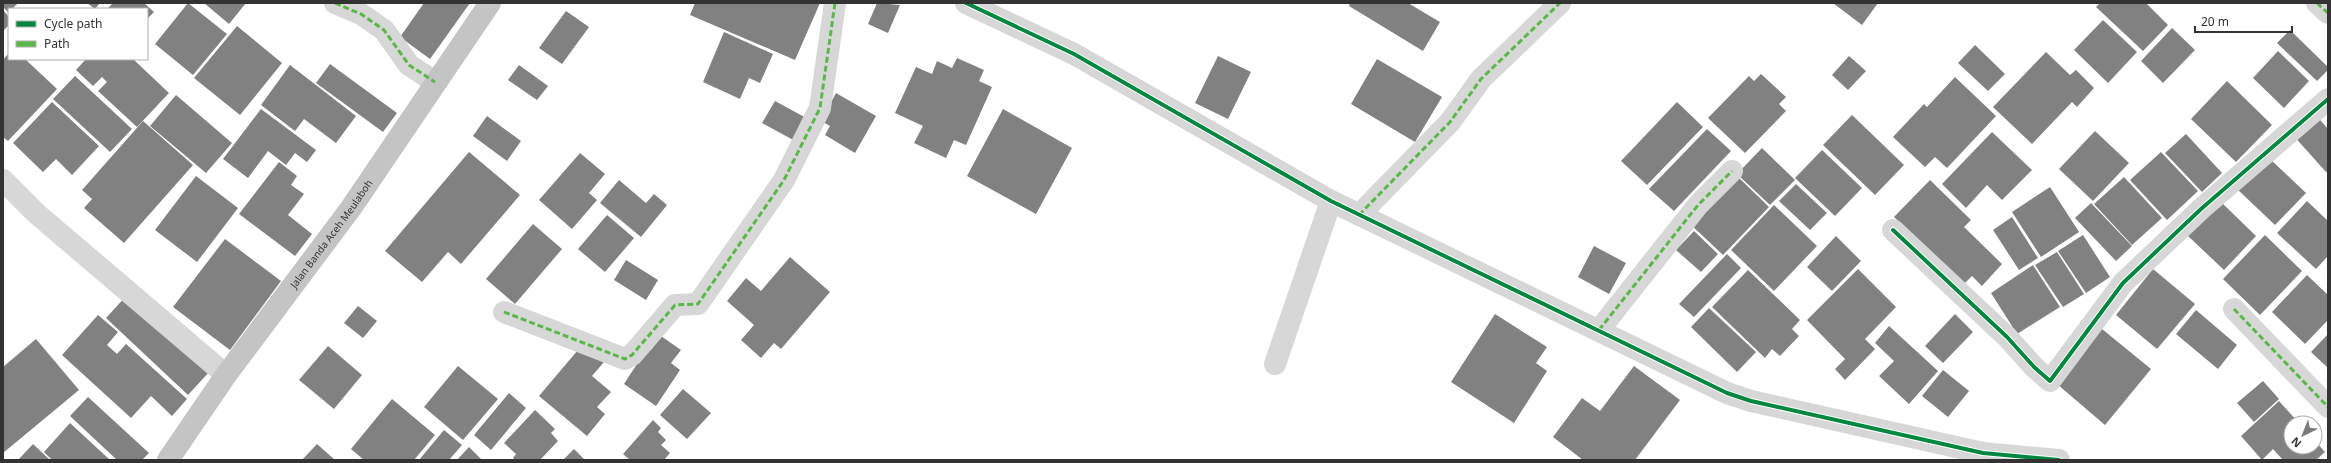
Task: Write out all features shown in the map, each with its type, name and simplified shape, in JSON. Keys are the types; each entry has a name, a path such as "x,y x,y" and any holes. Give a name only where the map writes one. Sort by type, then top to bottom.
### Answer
{"highway":[{"name":"Jalan Banda Aceh Meulaboh","path":"168,460 226,375 351,208 490,3"}],"street":[{"path":"335,3 361,14 384,30 409,65 435,82"},
{"path":"504,312 625,359 632,355 676,305 698,304 784,180 820,108 835,3"},
{"path":"966,3 1074,54 1331,201 1600,330 1727,393 1751,401 1983,457 2059,460"},
{"path":"1359,215 1450,122 1481,79 1560,3"},
{"path":"2317,3 2328,13"},
{"path":"1893,230 2007,337 2034,367 2050,381 2123,283 2201,209 2328,99"},
{"path":"1600,330 1698,205 1732,171"},
{"path":"3,180 37,214 226,375"},
{"path":"1275,364 1331,201"},
{"path":"2234,309 2328,406"}],"building":[{"path":"3,3 18,3 13,8 8,8 8,12 3,7"},
{"path":"87,3 100,3 96,8"},
{"path":"113,3 144,3 154,12 148,18 148,8 108,8"},
{"path":"188,3 227,34 193,75 155,44"},
{"path":"204,3 246,3 229,24"},
{"path":"424,3 470,3 430,59 400,37"},
{"path":"695,3 820,3 795,60 690,15"},
{"path":"877,3 900,5 888,33 868,24"},
{"path":"1350,3 1408,3 1440,22 1423,51 1349,6"},
{"path":"1833,3 1878,3 1862,25"},
{"path":"2100,3 2146,3 2168,25 2143,51 2096,7"},
{"path":"3,10 8,16 8,26 3,31"},
{"path":"566,11 589,27 562,64 539,48"},
{"path":"2103,20 2137,52 2108,83 2074,50"},
{"path":"237,26 282,63 240,115 194,78"},
{"path":"2172,28 2195,50 2163,83 2141,61"},
{"path":"2290,30 2328,67 2328,70 2317,81 2277,43"},
{"path":"724,32 773,54 760,83 749,78 740,99 703,82"},
{"path":"1975,45 2005,74 1988,91 1958,63"},
{"path":"2278,51 2309,81 2284,108 2253,78"},
{"path":"2046,52 2070,75 2076,70 2094,88 2077,107 2072,102 2032,144 1993,107"},
{"path":"8,54 8,60 26,60 57,89 8,141 3,137 3,60"},
{"path":"1218,56 1251,72 1228,119 1195,103"},
{"path":"1849,56 1866,71 1848,90 1832,75"},
{"path":"957,58 984,70 979,81 992,87 966,145 954,140 946,158 914,143 923,126 895,113 916,67 932,74 937,61 952,68"},
{"path":"1377,59 1442,97 1415,142 1351,104"},
{"path":"85,60 134,60 169,93 137,127 98,91 107,82 102,77 93,86 76,70"},
{"path":"330,64 397,113 383,132 316,83"},
{"path":"290,65 356,116 336,143 304,119 295,131 261,105"},
{"path":"519,65 548,86 537,100 508,80"},
{"path":"1761,74 1786,97 1779,104 1786,111 1745,153 1708,118 1749,76 1754,81"},
{"path":"75,76 132,129 110,152 53,99"},
{"path":"1955,77 1996,116 1947,168 1935,157 1925,167 1893,137 1924,104 1927,107"},
{"path":"2227,81 2272,125 2236,162 2191,119"},
{"path":"836,93 876,116 855,153 825,135 830,126 821,121"},
{"path":"176,95 232,143 206,173 150,126"},
{"path":"775,101 808,119 795,141 762,123"},
{"path":"52,102 99,146 72,175 56,159 43,172 13,143"},
{"path":"1677,102 1703,127 1647,185 1621,161"},
{"path":"261,109 316,150 307,162 295,153 286,165 268,151 248,178 223,159"},
{"path":"1003,109 1072,148 1036,214 967,176"},
{"path":"2315,114 2328,129 2328,171 2326,172 2292,134"},
{"path":"1852,115 1904,165 1875,195 1823,145"},
{"path":"487,116 521,141 507,161 473,136"},
{"path":"143,121 193,165 124,243 84,208 92,199 82,190"},
{"path":"1707,129 1731,151 1674,211 1649,189"},
{"path":"2095,131 2129,163 2093,201 2059,169"},
{"path":"1992,132 2032,170 2002,200 1987,185 1966,208 1942,184"},
{"path":"2186,134 2222,173 2202,192 2165,153"},
{"path":"1762,148 1795,180 1770,205 1737,174"},
{"path":"1822,150 1862,188 1835,216 1795,178"},
{"path":"469,152 520,195 461,264 448,252 422,282 385,251"},
{"path":"2161,152 2198,191 2167,220 2130,180"},
{"path":"580,153 605,174 589,193 597,200 572,229 539,200"},
{"path":"2268,157 2306,193 2275,225 2237,189"},
{"path":"279,162 297,176 291,185 304,194 288,215 312,234 295,256 239,214"},
{"path":"1734,173 1769,207 1723,255 1688,222"},
{"path":"196,176 238,208 197,262 155,230"},
{"path":"2124,177 2162,218 2132,245 2094,204"},
{"path":"619,180 646,203 654,194 667,205 641,237 600,203"},
{"path":"1930,180 1971,220 1964,227 2002,264 1982,286 1972,276 1964,284 1894,217"},
{"path":"1796,184 1827,213 1810,230 1779,201"},
{"path":"2050,187 2079,232 2041,257 2012,212"},
{"path":"2307,201 2328,221 2328,256 2316,269 2277,233"},
{"path":"2221,202 2256,236 2224,270 2188,236"},
{"path":"2091,203 2132,246 2116,261 2075,218"},
{"path":"1774,205 1817,246 1774,291 1731,250"},
{"path":"607,215 634,238 605,272 578,249"},
{"path":"2012,217 2038,258 2019,270 1993,230"},
{"path":"533,224 562,249 515,304 486,279"},
{"path":"1694,231 1718,254 1701,272 1676,250"},
{"path":"2083,235 2110,277 2086,293 2058,251"},
{"path":"2265,235 2302,271 2260,315 2223,279"},
{"path":"1836,236 1861,261 1832,291 1807,267"},
{"path":"225,239 281,281 230,350 173,307"},
{"path":"1594,246 1626,263 1609,294 1578,277"},
{"path":"2057,252 2084,294 2063,307 2035,265"},
{"path":"1727,254 1741,268 1694,317 1679,304"},
{"path":"790,257 830,292 781,349 774,343 761,358 741,340 754,325 727,301 746,278 761,291"},
{"path":"626,260 658,280 646,300 614,280"},
{"path":"2033,265 2060,307 2017,334 1991,293"},
{"path":"1858,269 1896,307 1865,339 1875,349 1845,380 1835,369 1845,359 1807,320"},
{"path":"2153,269 2195,304 2157,349 2116,315"},
{"path":"1748,270 1800,320 1792,329 1799,336 1780,356 1772,349 1765,358 1712,307"},
{"path":"2307,275 2328,295 2328,320 2305,344 2272,312"},
{"path":"128,294 211,370 188,395 106,318"},
{"path":"358,306 377,321 363,338 344,323"},
{"path":"1709,308 1756,352 1737,372 1691,327"},
{"path":"2196,310 2237,345 2218,369 2176,334"},
{"path":"1495,314 1547,347 1536,363 1547,371 1514,423 1451,382"},
{"path":"1955,314 1973,332 1943,363 1925,346"},
{"path":"98,315 118,332 107,345 117,354 126,344 187,399 172,416 151,396 131,418 62,355"},
{"path":"1889,326 1938,371 1909,404 1879,376 1894,361 1875,343"},
{"path":"2102,329 2151,369 2105,425 2057,384"},
{"path":"2328,334 2328,368 2311,352"},
{"path":"661,336 681,350 671,363 680,370 656,406 624,384 648,347 651,350"},
{"path":"36,339 79,390 3,453 3,367"},
{"path":"583,344 604,362 592,376 611,392 597,407 605,414 587,436 539,396"},
{"path":"328,346 362,375 334,409 299,380"},
{"path":"458,366 498,399 463,440 424,407"},
{"path":"1634,366 1680,400 1635,460 1583,460 1553,437 1582,398 1600,411"},
{"path":"1943,370 1969,391 1948,417 1922,396"},
{"path":"2263,381 2279,399 2254,422 2237,403"},
{"path":"683,389 711,413 687,439 660,415"},
{"path":"509,393 526,408 491,450 474,435"},
{"path":"88,397 149,453 142,460 117,460 70,416"},
{"path":"392,399 435,435 414,460 364,460 351,449"},
{"path":"2279,401 2292,415 2283,415 2283,455 2322,455 2316,460 2283,460 2273,449 2262,460 2241,436"},
{"path":"535,410 555,429 551,433 558,441 540,460 515,460 513,458 516,454 504,443"},
{"path":"653,420 661,428 658,432 666,440 661,445 670,453 664,460 630,460 623,454"},
{"path":"70,423 110,460 52,460 44,452"},
{"path":"444,430 462,445 449,460 419,460"},
{"path":"33,444 50,460 18,460"},
{"path":"317,444 335,460 302,460"},
{"path":"469,447 482,460 457,460"},
{"path":"574,449 585,460 563,460"}],"marked path":[{"path":"335,3 361,14 384,30 409,65 435,82"},
{"path":"504,312 625,359 632,355 675,305 698,304 784,180 820,108 835,3"},
{"path":"1359,215 1450,122 1481,79 1560,3"},
{"path":"2317,3 2328,13"},
{"path":"1599,330 1698,205 1732,171"},
{"path":"2234,309 2328,407"}],"cycle path":[{"path":"966,3 1074,54 1331,201 1727,393 1751,401 1983,453 2059,460"},
{"path":"1893,230 2007,337 2034,367 2050,381 2123,283 2201,209 2328,99"}]}
